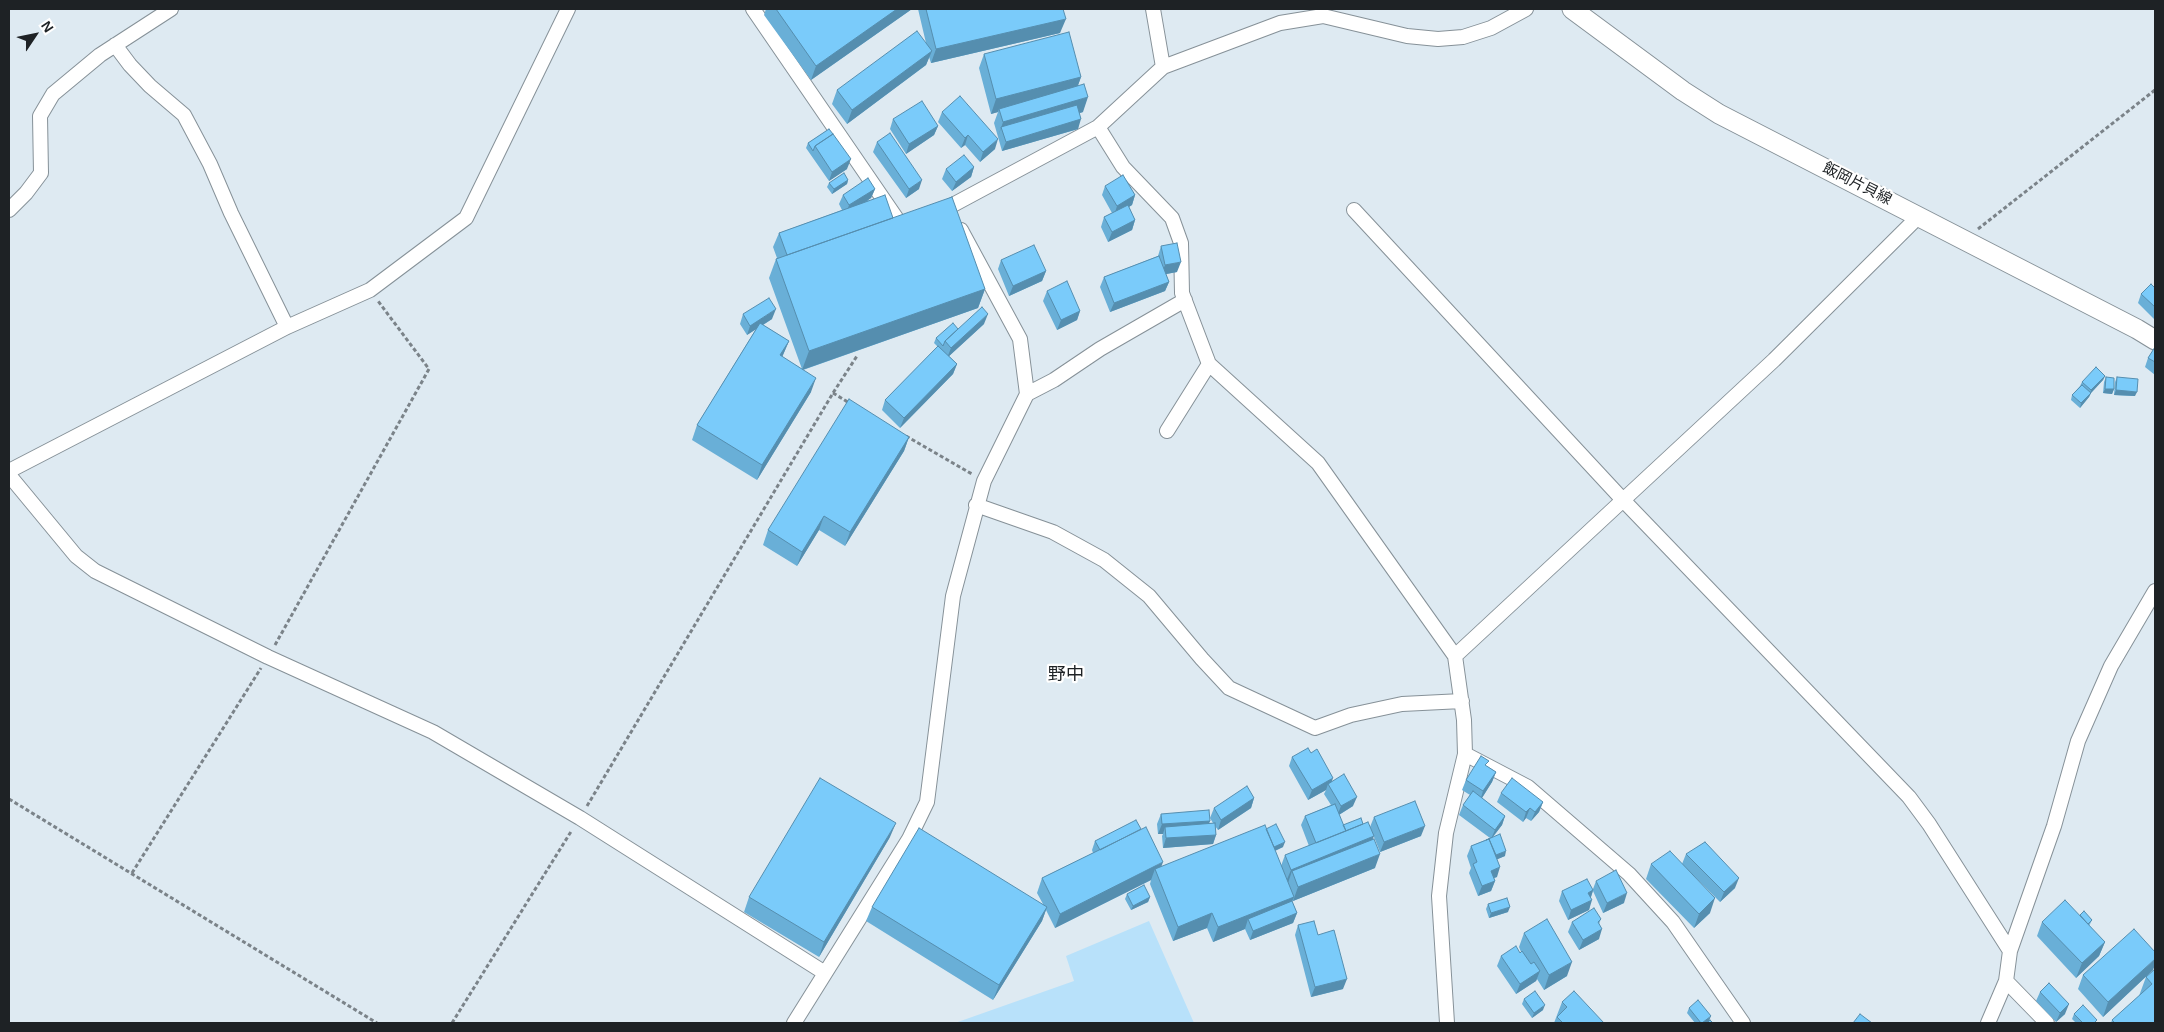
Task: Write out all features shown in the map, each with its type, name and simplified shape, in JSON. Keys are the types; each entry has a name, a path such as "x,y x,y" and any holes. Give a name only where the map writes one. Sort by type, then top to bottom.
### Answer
{"main road":[{"name":"飯岡片貝線","path":"1581,12 1683,91 1719,114 2155,340"}],"street":[{"path":"9,210 26,193 41,173 40,116 53,94 115,45 171,9"},
{"path":"9,471 287,327 370,290 466,218 568,9"},
{"path":"753,9 901,225 949,207 1098,128 1163,67 1280,23 1323,16 1407,36 1438,39 1463,37 1491,28 1526,9"},
{"path":"1153,9 1163,67"},
{"path":"115,45 136,72 184,115 210,164 230,213 287,327"},
{"path":"1098,128 1123,167 1172,218 1181,244 1182,293 1209,364 1318,463 1455,656 1462,701 1465,754 1446,833 1439,896 1447,1023"},
{"path":"794,1023 909,839 927,802 953,596 984,481 1027,394 1020,339 949,207"},
{"path":"1354,210 1623,500 1909,796 2010,951"},
{"path":"1455,656 1774,360 1919,216"},
{"path":"1027,394 1054,380 1100,348 1185,300"},
{"path":"1168,431 1209,364"},
{"path":"9,475 76,556 95,571 268,657 433,732 580,818 825,973"},
{"path":"976,505 1053,532 1104,560 1149,596 1202,660 1229,688 1315,728 1351,715 1402,704 1462,701"},
{"path":"1988,1023 2006,980 2010,951 2054,826 2078,741 2111,666 2155,591"},
{"path":"1465,754 1528,787 1630,874 1673,922 1742,1023"},
{"path":"2006,980 2047,1023"}],"path":[{"path":"1964,240 2155,90"},
{"path":"132,872 268,657 429,369 370,290"},
{"path":"452,1023 580,818 832,393 857,356"},
{"path":"832,393 858,408"},
{"path":"900,432 984,481"},
{"path":"9,799 132,872 377,1023"}],"shaded area":[{"path":"1149,921 1194,1023 955,1023 1074,981 1066,956"}],"building":[{"path":"776,9 897,9 816,66"},
{"path":"926,9 1063,9 1066,19 936,49"},
{"path":"917,31 932,51 852,110 837,90"},
{"path":"1069,32 1081,77 996,99 984,54"},
{"path":"1084,84 1088,97 1003,122 999,109"},
{"path":"960,96 998,139 983,152 968,135 965,138 942,112"},
{"path":"922,101 938,126 909,144 893,119"},
{"path":"1077,105 1081,119 1006,142 1001,127"},
{"path":"829,129 833,134 815,146 813,151 808,143"},
{"path":"890,133 922,180 909,189 877,142"},
{"path":"833,134 851,159 832,172 815,146"},
{"path":"964,155 974,167 956,182 946,169"},
{"path":"844,173 848,180 834,189 829,183"},
{"path":"1123,175 1135,195 1117,206 1105,186"},
{"path":"868,178 875,189 849,205 843,195"},
{"path":"885,195 893,218 787,255 779,233"},
{"path":"952,197 985,289 809,351 776,259"},
{"path":"1128,205 1135,220 1112,232 1104,217"},
{"path":"1177,243 1181,262 1165,265 1161,246"},
{"path":"1034,245 1046,271 1013,286 1001,260"},
{"path":"1159,256 1169,282 1114,303 1104,277"},
{"path":"1067,281 1080,311 1061,320 1047,291"},
{"path":"2151,284 2155,288 2155,307 2141,294"},
{"path":"769,298 776,309 750,326 743,314"},
{"path":"982,307 988,314 951,348 945,341"},
{"path":"760,323 789,341 780,355 816,378 762,465 697,425"},
{"path":"953,323 958,329 945,341 943,346 936,338"},
{"path":"938,346 957,364 904,418 885,400"},
{"path":"2155,347 2155,362 2148,358"},
{"path":"2096,367 2105,376 2091,390 2082,382"},
{"path":"2106,377 2114,378 2114,389 2105,389"},
{"path":"2117,377 2138,379 2137,392 2116,390"},
{"path":"2082,385 2091,393 2081,403 2072,395"},
{"path":"849,399 909,437 850,532 824,516 802,552 768,530"},
{"path":"1308,748 1311,753 1317,749 1333,778 1312,790 1292,757"},
{"path":"1481,756 1489,761 1485,765 1496,772 1483,791 1466,780"},
{"path":"1344,774 1357,797 1341,806 1328,784"},
{"path":"820,778 896,823 824,942 749,897"},
{"path":"1512,778 1543,802 1535,812 1530,808 1526,812 1501,793"},
{"path":"1247,786 1254,798 1221,820 1214,808"},
{"path":"1473,791 1505,816 1495,830 1463,805"},
{"path":"1415,801 1425,826 1384,842 1374,817"},
{"path":"1335,804 1346,831 1316,843 1305,816"},
{"path":"1209,810 1210,821 1162,824 1161,814"},
{"path":"1361,818 1363,824 1346,831 1343,825"},
{"path":"1136,820 1141,829 1100,850 1095,841"},
{"path":"1368,822 1374,836 1291,870 1285,855"},
{"path":"1215,823 1216,835 1166,838 1165,827"},
{"path":"1276,824 1285,842 1274,847 1266,829"},
{"path":"1265,825 1294,897 1218,927 1212,913 1178,927 1155,869"},
{"path":"1146,827 1163,862 1060,914 1042,878"},
{"path":"919,828 1047,907 999,985 872,907"},
{"path":"1500,834 1506,851 1496,855 1489,839 1486,840"},
{"path":"1374,839 1380,854 1298,887 1292,871"},
{"path":"1489,839 1500,867 1491,871 1495,881 1482,886 1473,864 1477,862 1471,846"},
{"path":"1705,842 1739,878 1724,892 1686,854"},
{"path":"1670,851 1715,898 1699,914 1651,864"},
{"path":"1616,870 1627,893 1607,903 1596,881"},
{"path":"1587,879 1593,890 1588,893 1592,900 1571,910 1562,891"},
{"path":"1144,885 1150,897 1133,906 1127,894"},
{"path":"1507,898 1510,907 1491,913 1488,904"},
{"path":"2065,900 2105,942 2082,963 2042,922"},
{"path":"1292,901 1297,913 1253,931 1248,919"},
{"path":"1594,908 1601,919 1598,922 1602,929 1583,940 1572,922"},
{"path":"2084,911 2092,920 2088,924 2080,915"},
{"path":"1547,919 1572,962 1549,975 1524,933"},
{"path":"1314,921 1318,935 1334,930 1347,979 1315,987 1298,925"},
{"path":"2134,929 2155,952 2155,959 2108,1002 2083,975"},
{"path":"1516,946 1520,953 1522,951 1531,964 1534,962 1540,971 1520,984 1501,956"},
{"path":"2155,969 2155,1023 2115,1023 2112,1020 2152,984 2146,977"},
{"path":"2049,983 2069,1004 2060,1013 2040,992"},
{"path":"1535,991 1545,1005 1534,1013 1524,999"},
{"path":"1574,991 1604,1023 1563,1023 1557,1017 1567,1007 1562,1002"},
{"path":"1698,1000 1711,1016 1702,1023 1689,1008"},
{"path":"2083,1005 2097,1020 2094,1023 2083,1023 2074,1014"},
{"path":"1860,1014 1872,1023 1853,1023"}],"district":[{"name":"野中","path":"1066,675"}]}
